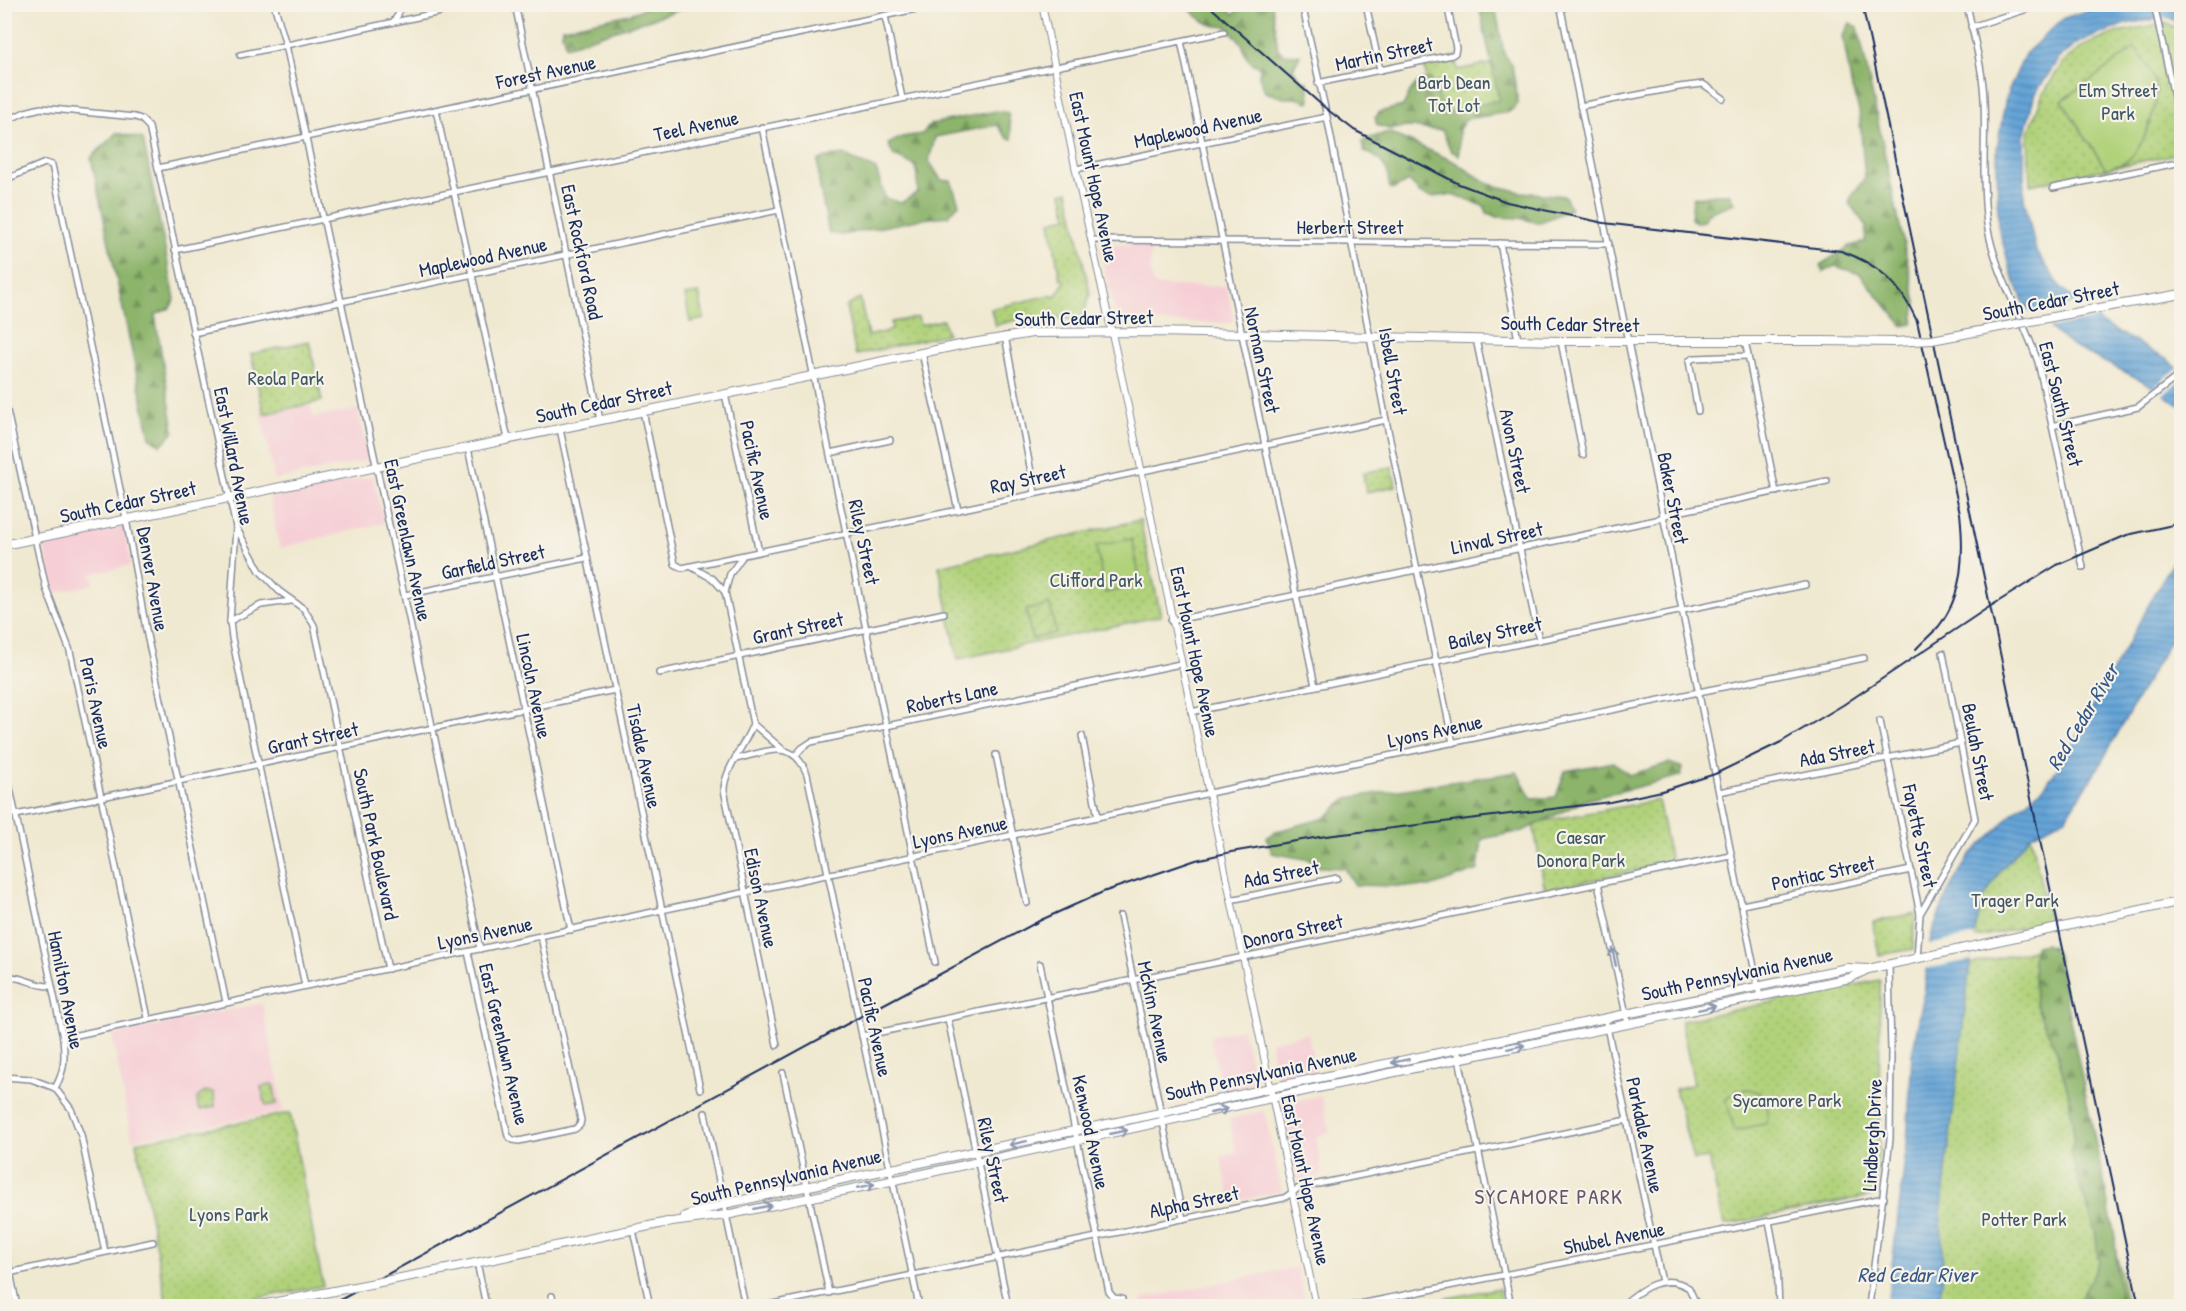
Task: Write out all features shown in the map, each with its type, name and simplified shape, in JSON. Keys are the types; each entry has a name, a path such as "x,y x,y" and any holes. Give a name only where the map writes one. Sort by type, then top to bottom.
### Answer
{"main road":[{"name":"South Cedar Street","path":"4,545 1005,336 1111,332 1561,341 1894,342 1935,339 2181,294"},
{"name":"South Pennsylvania Avenue","path":"256,1306 633,1230 724,1204 1270,1088 1846,968 1868,969 1973,948 2181,901"},
{"name":"South Pennsylvania Avenue","path":"664,1223 726,1215 1162,1124 1272,1098 1850,978 1868,969"}],"street":[{"name":"East Greenlawn Avenue","path":"274,4 286,45 480,949"},
{"path":"393,22 398,15 400,4"},
{"path":"429,4 450,8"},
{"path":"240,55 475,4"},
{"name":"East Rockford Road","path":"516,4 600,420"},
{"name":"Forest Avenue","path":"158,168 940,4"},
{"name":"East Mount Hope Avenue","path":"1042,4 1316,1306"},
{"name":"Isbell Street","path":"1302,4 1327,117 1386,420 1453,743"},
{"path":"1366,4 1380,70"},
{"name":"Martin Street","path":"1318,83 1455,53 1447,4"},
{"name":"Baker Street","path":"1560,4 1680,610 1760,997"},
{"name":"East South Street","path":"1967,4 1983,83 1984,197 1993,253 2031,340 2038,362 2083,567"},
{"path":"1971,27 2043,4"},
{"path":"2154,4 2181,134"},
{"path":"885,16 902,98"},
{"name":"Teel Avenue","path":"175,250 1224,32"},
{"name":"Norman Street","path":"1180,41 1315,686"},
{"path":"1580,106 1703,84 1723,98"},
{"name":"East Willard Avenue","path":"4,122 41,108 135,117 141,119 149,128 236,527 230,621 236,665 305,986"},
{"path":"436,110 508,439"},
{"name":"Maplewood Avenue","path":"1076,169 1327,117"},
{"name":"Riley Street","path":"762,127 935,962"},
{"path":"2053,188 2181,162"},
{"name":"Denver Avenue","path":"4,180 49,163 52,168 126,519 147,635 226,1002"},
{"name":"Maplewood Avenue","path":"193,333 779,210"},
{"name":"Herbert Street","path":"1091,240 1609,244"},
{"path":"1500,243 1518,340"},
{"path":"1005,336 1035,493"},
{"name":"Avon Street","path":"1476,339 1539,640"},
{"path":"1561,341 1583,455"},
{"path":"1745,341 1776,492"},
{"path":"922,353 958,510"},
{"path":"1698,411 1689,361 1694,358 1748,357"},
{"path":"2052,426 2138,407 2181,373"},
{"name":"Pacific Avenue","path":"725,394 759,552"},
{"name":"Paris Avenue","path":"4,397 48,596 70,651 148,1018"},
{"name":"Ray Street","path":"643,411 677,567 759,552 1386,420"},
{"name":"Tisdale Avenue","path":"561,429 700,1089"},
{"path":"830,453 890,440"},
{"name":"Lincoln Avenue","path":"468,448 571,930"},
{"name":"Linval Street","path":"1171,621 1656,520 1668,514 1827,481"},
{"name":"South Park Boulevard","path":"236,527 260,571 291,601 304,609 314,625 388,969"},
{"path":"743,555 730,574 725,592 753,724 782,749 796,756"},
{"name":"Garfield Street","path":"405,596 587,558"},
{"path":"691,566 714,579 725,592"},
{"name":"Bailey Street","path":"1191,712 1805,585"},
{"path":"230,621 261,605 291,601"},
{"name":"Grant Street","path":"659,673 944,613"},
{"name":"Beulah Street","path":"1920,914 1976,819 1943,653"},
{"name":"Lyons Avenue","path":"63,1038 148,1018 541,937 1098,817 1864,658"},
{"name":"Roberts Lane","path":"796,756 811,742 1180,664"},
{"name":"Grant Street","path":"16,815 615,690"},
{"name":"Fayette Street","path":"1880,721 1920,914 1921,958"},
{"name":"Edison Avenue","path":"753,724 726,775 724,790 777,1045"},
{"path":"1082,736 1098,817"},
{"name":"Ada Street","path":"1719,792 1961,743"},
{"path":"736,759 782,749"},
{"path":"996,755 1027,903"},
{"name":"Pacific Avenue","path":"796,756 807,774 919,1306"},
{"name":"Hamilton Avenue","path":"4,760 63,1038 64,1065 55,1088"},
{"name":"Donora Street","path":"862,1036 1731,855"},
{"name":"Pontiac Street","path":"1742,905 1911,870"},
{"name":"Ada Street","path":"1230,900 1337,878"},
{"path":"1598,883 1628,1024"},
{"name":"McKim Avenue","path":"1120,916 1183,1219"},
{"name":"East Greenlawn Avenue","path":"468,952 508,1136 519,1141 575,1129 580,1125 541,937"},
{"name":"Kenwood Avenue","path":"1040,964 1109,1292 1114,1298 1122,1299"},
{"name":"Lindbergh Drive","path":"1869,1306 1884,1198 1890,1131 1891,1051 1888,965"},
{"path":"4,977 21,978 43,987 51,986"},
{"name":"Parkdale Avenue","path":"1605,1018 1662,1282"},
{"name":"Riley Street","path":"948,1019 1008,1306"},
{"path":"1457,1049 1511,1306"},
{"path":"783,1073 829,1293"},
{"path":"4,1077 31,1079 55,1088 71,1109 81,1135 105,1252"},
{"path":"705,1113 745,1306"},
{"name":"Alpha Street","path":"764,1306 1284,1198 1299,1188 1627,1120"},
{"name":"Shubel Avenue","path":"1350,1306 1884,1198"},
{"path":"1769,1221 1777,1263 1779,1306"},
{"path":"633,1230 650,1306"},
{"path":"7,1273 153,1242"},
{"path":"4,1244 7,1273 17,1306"},
{"path":"477,1262 486,1306"},
{"path":"1622,1306 1646,1287 1674,1281 1689,1288 1697,1306"},
{"path":"552,1296 554,1306"}],"shaded area":[{"path":"1151,244 1150,271 1154,285 1227,286 1232,323 1118,322 1099,247 1102,245"},
{"path":"310,405 313,417 358,410 369,460 275,480 261,415"},
{"path":"373,476 384,523 280,548 269,498"},
{"path":"124,527 131,565 92,574 94,584 55,593 43,543"},
{"path":"262,1003 284,1111 132,1140 112,1035"},
{"path":"1243,1029 1255,1084 1222,1091 1210,1036"},
{"path":"1308,1033 1315,1071 1277,1078 1270,1042"},
{"path":"1321,1096 1330,1132 1316,1137 1323,1175 1299,1181 1282,1103"},
{"path":"1264,1111 1282,1191 1231,1202 1221,1157 1236,1153 1229,1119"},
{"path":"1297,1267 1306,1306 1143,1306 1141,1299"}],"green space":[{"path":"652,5 705,5 679,10 566,46 562,34 563,28 630,14"},
{"path":"1185,5 1223,5 1234,14 1240,7 1239,5 1272,5 1278,49 1284,54 1300,55 1293,69 1302,80 1308,82 1310,100 1308,102 1296,98 1284,98 1265,92 1259,76 1260,67 1248,59 1243,45 1226,26 1208,23"},
{"path":"1479,5 1495,5 1504,54 1512,64 1518,104 1509,112 1466,119 1459,129 1459,155 1451,151 1442,130 1412,127 1392,129 1377,125 1375,118 1380,112 1403,106 1413,87 1425,79 1431,79 1444,113 1499,100"},
{"path":"1850,23 1858,27 1916,302 1913,324 1903,326 1860,274 1835,266 1823,272 1820,265 1850,246 1865,242 1866,226 1849,203 1865,178 1859,110 1852,89 1843,36"},
{"name":"Elm Street Park","path":"2166,23 2181,30 2181,153 2030,185 2028,135 2042,96 2063,62 2082,47 2118,32"},
{"path":"2135,48 2154,79 2156,90 2154,109 2137,150 2124,163 2106,169 2062,101"},
{"name":"Barb Dean Tot Lot","path":"1455,59 1458,70 1497,62 1507,106 1436,120 1424,65"},
{"path":"996,111 1008,113 1012,139 1007,138 997,125 935,137 929,161 941,180 951,181 959,204 948,216 842,235 829,233 819,183 818,161 826,157 845,155 876,169 885,198 901,203 918,192 916,166 894,156 888,144 902,137 922,134 931,124"},
{"path":"1388,132 1453,161 1489,184 1521,192 1565,196 1571,209 1539,223 1519,218 1497,217 1487,213 1485,207 1457,196 1428,196 1419,193 1408,181 1392,190 1385,167 1374,156 1364,152 1362,141"},
{"path":"116,133 143,139 175,299 170,308 155,315 174,431 161,445 150,437 91,158"},
{"path":"1068,191 1090,294 1082,319 1021,319 995,325 991,309 1050,295 1055,297 1065,281 1060,278 1050,221 1068,217 1062,193"},
{"path":"1730,194 1734,203 1708,213 1704,221 1696,222 1691,219 1693,198"},
{"path":"699,293 704,319 690,322 685,295"},
{"path":"860,298 868,336 892,330 891,322 918,317 920,325 943,320 947,334 856,355 846,307"},
{"name":"Reola Park","path":"309,341 322,401 264,414 251,354"},
{"path":"1392,467 1396,486 1366,492 1363,473"},
{"name":"Clifford Park","path":"1140,520 1161,616 958,659 939,566"},
{"path":"1132,539 1141,585 1105,593 1096,546"},
{"path":"1050,605 1056,633 1032,639 1026,610"},
{"path":"1614,762 1629,775 1669,763 1683,768 1681,776 1586,800 1523,831 1482,839 1478,870 1430,887 1355,885 1345,868 1319,867 1311,860 1272,853 1267,838 1274,832 1325,818 1347,798 1517,772 1532,799 1556,797 1565,771"},
{"name":"Caesar Donora Park","path":"1658,800 1671,863 1545,890 1533,823"},
{"name":"Trager Park","path":"2031,835 2049,922 1973,938 1983,899 2000,871"},
{"path":"1915,913 1913,949 1879,955 1873,922"},
{"path":"2046,944 2056,952 2115,1237 2117,1276 2124,1306 2077,1306 2099,1263 2095,1230 2071,1154 2074,1136 2069,1096 2057,1052 2035,1003 2033,957 2035,946"},
{"name":"Potter Park","path":"2052,946 2127,1306 1938,1306 1943,1274 1941,1214 1970,964"},
{"name":"Sycamore Park","path":"1880,980 1879,1150 1874,1195 1724,1225 1709,1158 1693,1160 1675,1089 1694,1084 1681,1021"},
{"path":"273,1084 277,1104 266,1106 261,1087"},
{"path":"1747,1089 1758,1092 1765,1100 1768,1117 1766,1123 1735,1131 1726,1099 1738,1090"},
{"path":"206,1091 214,1093 215,1107 201,1110 198,1108 197,1098"},
{"name":"Lyons Park","path":"290,1113 323,1286 214,1306 167,1306 136,1142"},
{"path":"1499,1288 1503,1306 1414,1306 1414,1305"}],"water":[{"path":"2105,5 2181,5 2181,24 2168,17 2125,24 2078,43 2059,58 2034,96 2024,136 2024,198 2036,251 2060,286 2101,323 2168,360 2181,371 2181,406 2145,382 2072,346 2026,308 2012,275 1998,226 1997,148 2006,97 2025,54 2064,18"},
{"name":"Red Cedar River","path":"2181,546 2181,621 2097,770 2066,818 2031,835 2000,871 1983,900 1973,938 1941,1214 1943,1274 1938,1306 1887,1306 1907,1143 1912,1054 1924,994 1931,936 1948,891 1970,855 2012,813 2043,788 2062,763"}],"pier":[{"path":"2082,302 2100,318 2046,329 2027,313"},
{"path":"2180,366 2181,380 2161,396 2151,390"},
{"path":"1975,935 1971,960 1924,969 1927,945"}],"railway":[{"path":"1207,4 1324,107 1354,130 1459,184 1507,202 1604,223 1841,251 1867,263 1888,277 1904,296 1917,321 1960,513 1962,557 1958,586 1947,614 1939,626 1916,649"},
{"path":"1862,4 2139,1306"},
{"path":"329,1306 1041,920 1103,892 1196,860 1231,852 1326,836 1610,802 1662,791 1715,774 1781,742 1843,705 1986,609 2057,565 2127,535 2182,523"}],"district":[{"name":"SYCAMORE PARK","path":"1549,1197"}]}
